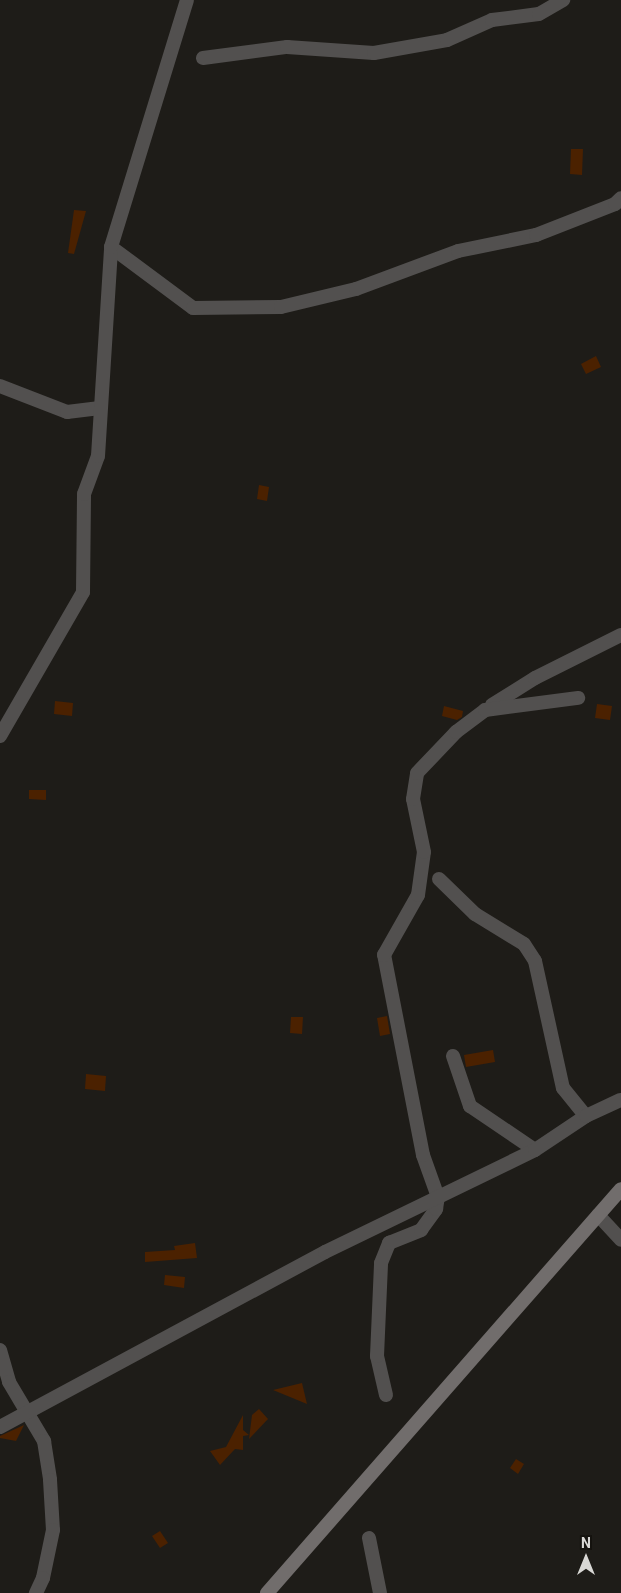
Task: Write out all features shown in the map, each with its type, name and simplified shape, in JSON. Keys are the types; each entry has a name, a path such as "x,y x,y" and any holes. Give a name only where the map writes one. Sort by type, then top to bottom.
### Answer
{"main road":[{"path":"267,1593 621,1189"}],"street":[{"path":"0,736 83,592 84,494 98,456 98,408 110,247 187,0"},
{"path":"203,58 287,47 374,53 447,40 492,20 539,14 563,0"},
{"path":"110,247 192,308 281,307 356,289 458,251 536,235 615,204 621,198"},
{"path":"0,386 67,412 98,408"},
{"path":"386,1395 377,1356 381,1263 389,1244 421,1230 436,1209 438,1197 417,1126 384,955 418,895 424,852 413,799 417,773 456,732 485,710 535,678 621,635"},
{"path":"485,710 578,698"},
{"path":"439,879 475,914 524,944 535,961 563,1088 586,1116"},
{"path":"453,1056 470,1106 535,1150"},
{"path":"0,1427 316,1256 535,1150 586,1116 621,1100"},
{"path":"598,1215 621,1240"},
{"path":"0,1350 9,1382 44,1441 53,1530 43,1578 36,1593"},
{"path":"369,1538 380,1593"}],"building":[{"path":"571,149 583,149 582,175 570,174"},
{"path":"74,210 86,211 74,254 68,253"},
{"path":"596,356 601,367 586,374 581,364"},
{"path":"259,485 269,487 267,501 257,499"},
{"path":"55,701 73,703 72,716 54,714"},
{"path":"597,704 612,706 610,720 595,718"},
{"path":"444,706 463,711 462,717 457,720 442,716"},
{"path":"29,790 46,790 46,800 29,799"},
{"path":"387,1016 390,1034 380,1036 377,1018"},
{"path":"291,1017 303,1017 302,1034 290,1033"},
{"path":"493,1050 495,1062 466,1067 464,1055"},
{"path":"86,1074 106,1076 105,1091 85,1089"},
{"path":"195,1243 197,1258 145,1262 145,1252 175,1250 174,1246"},
{"path":"165,1275 185,1277 184,1288 164,1285"},
{"path":"302,1383 307,1404 273,1390"},
{"path":"259,1409 268,1419 249,1439 252,1415"},
{"path":"243,1415 243,1430 249,1435 243,1436 243,1450 235,1449 220,1465 210,1451 226,1447"},
{"path":"24,1425 16,1441 0,1438 0,1436"},
{"path":"516,1459 524,1464 518,1474 510,1468"},
{"path":"160,1531 168,1543 160,1548 152,1536"}]}
